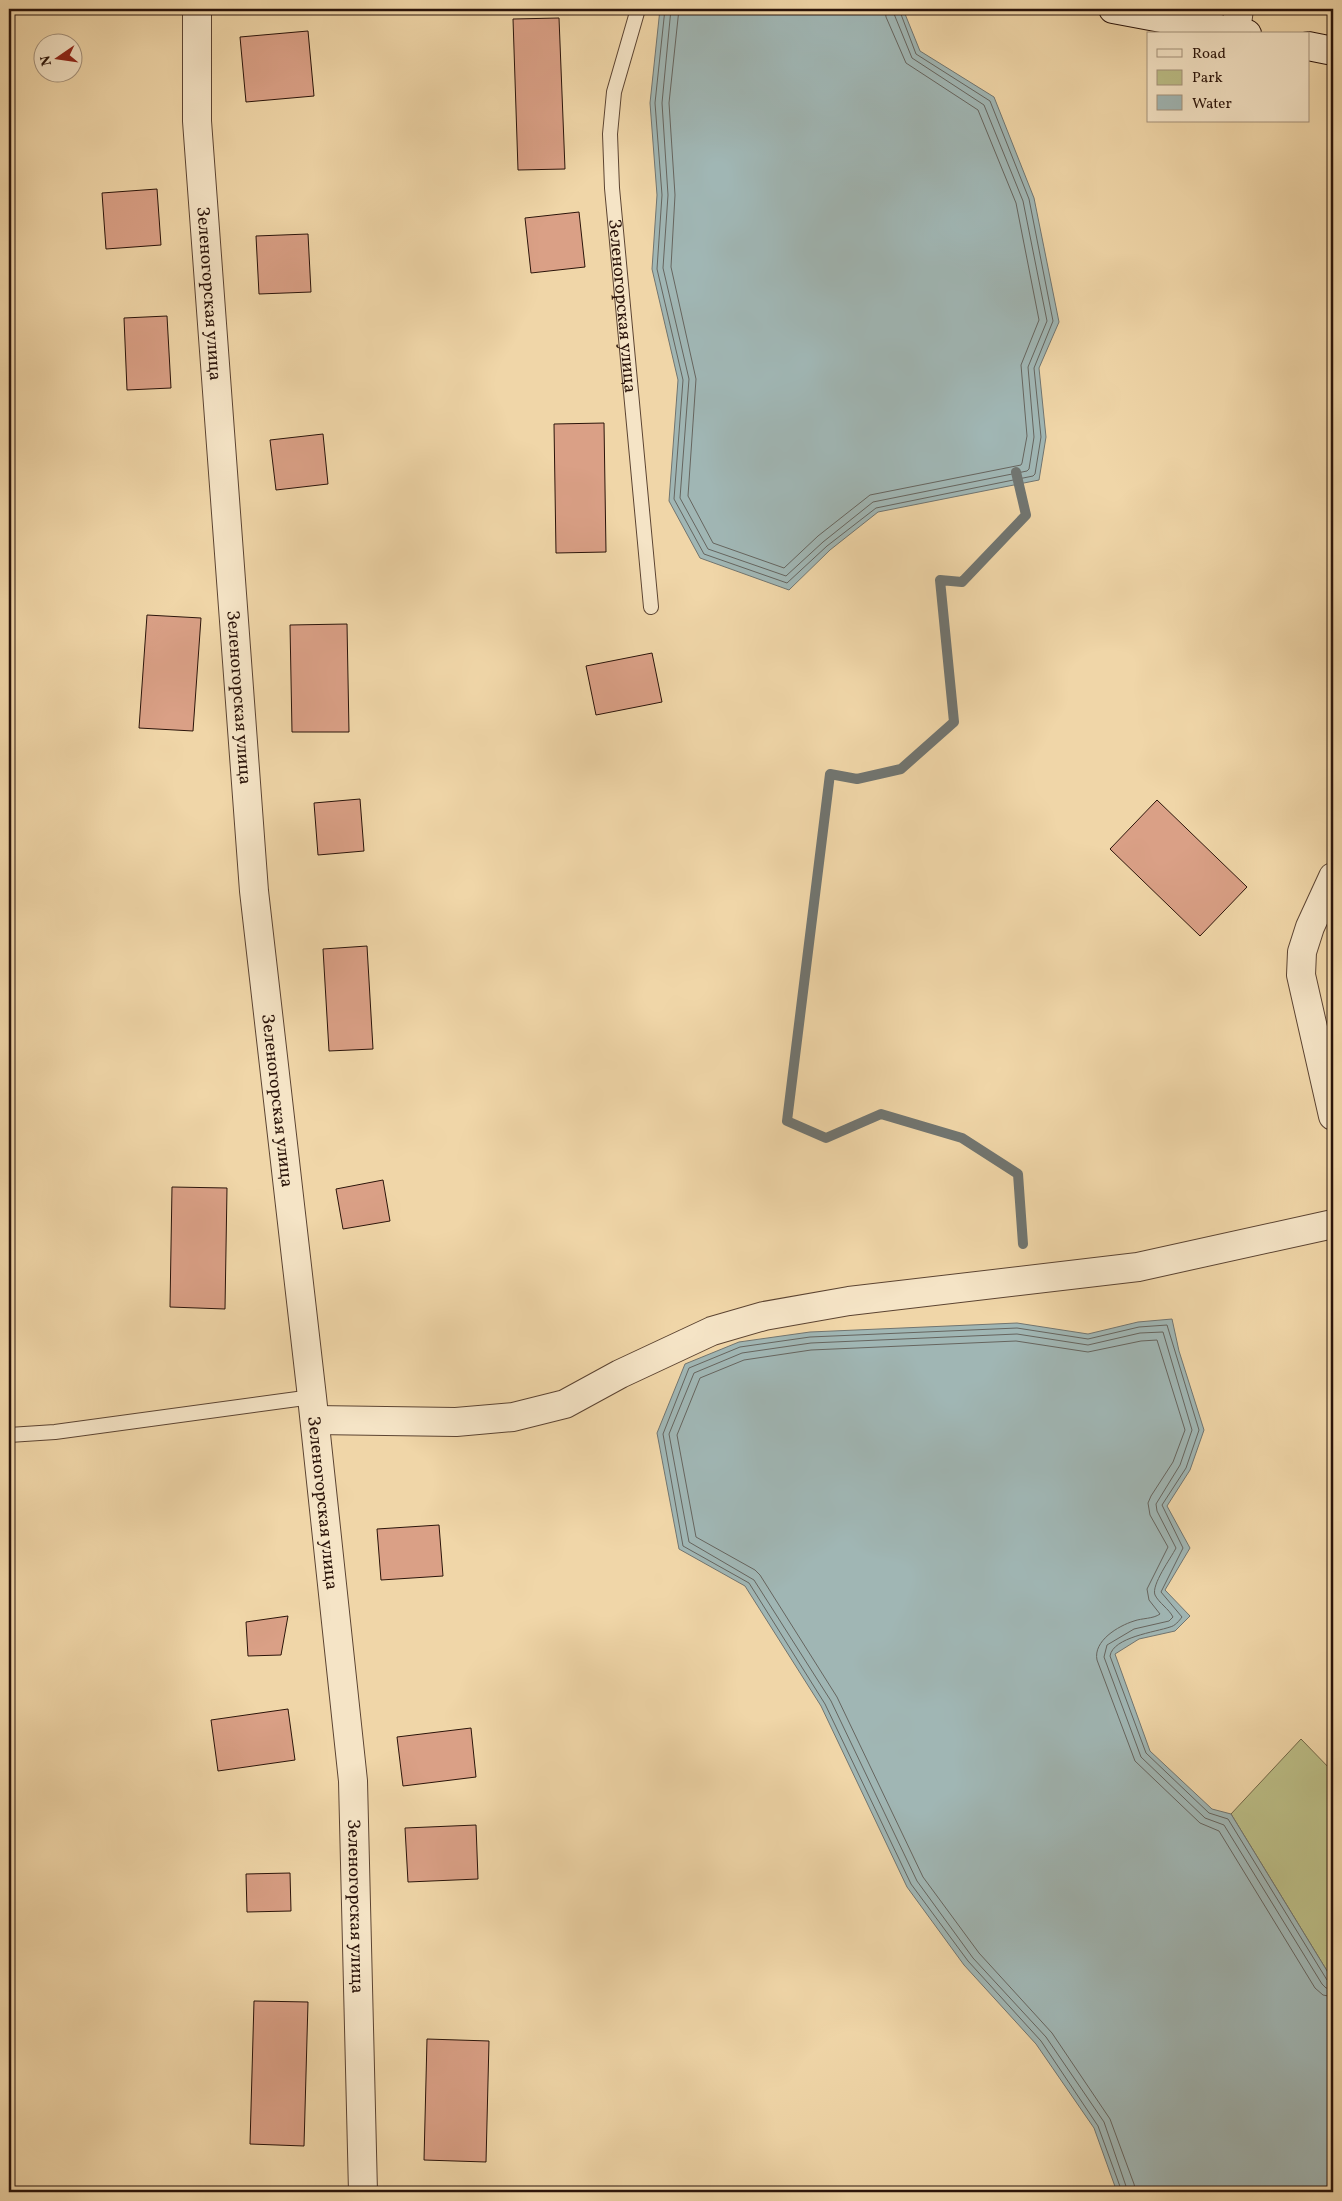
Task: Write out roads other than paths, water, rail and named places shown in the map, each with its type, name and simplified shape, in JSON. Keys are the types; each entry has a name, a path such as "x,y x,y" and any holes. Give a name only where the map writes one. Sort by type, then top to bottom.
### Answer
{"street":[{"name":"Зеленогорская улица","path":"196,9 198,131 254,891 353,1781 363,2192"},
{"path":"1113,9 1241,25"},
{"path":"1310,46 1333,52"},
{"path":"1333,877 1310,927 1302,952 1302,975 1333,1116"},
{"path":"313,1408 456,1422 513,1417 565,1404 620,1374 712,1331 764,1316 849,1301 1138,1267 1333,1224"},
{"path":"354,2192 363,2192"}],"lane":[{"name":"Зеленогорская улица","path":"638,9 614,92 610,134 612,188 651,607"},
{"path":"9,1435 313,1408"}],"water":[{"path":"660,9 903,9 920,51 994,97 1034,198 1059,322 1039,368 1046,437 1039,480 878,512 830,550 789,590 700,558 669,501 678,380 652,269 657,195 650,103"},
{"path":"1172,1319 1179,1351 1204,1430 1190,1470 1167,1506 1190,1548 1165,1590 1190,1616 1175,1631 1139,1639 1115,1654 1150,1751 1212,1809 1231,1814 1332,1979 1333,2192 1117,2192 1094,2128 1036,2044 964,1965 907,1887 821,1706 745,1586 679,1549 657,1433 685,1364 739,1342 810,1332 1017,1323 1088,1334 1138,1322"}],"waterway":[{"path":"1016,472 1026,515 962,582 940,580 954,722 901,769 857,779 830,774 787,1121 826,1138 881,1114 962,1138 1018,1174 1023,1244"}]}
